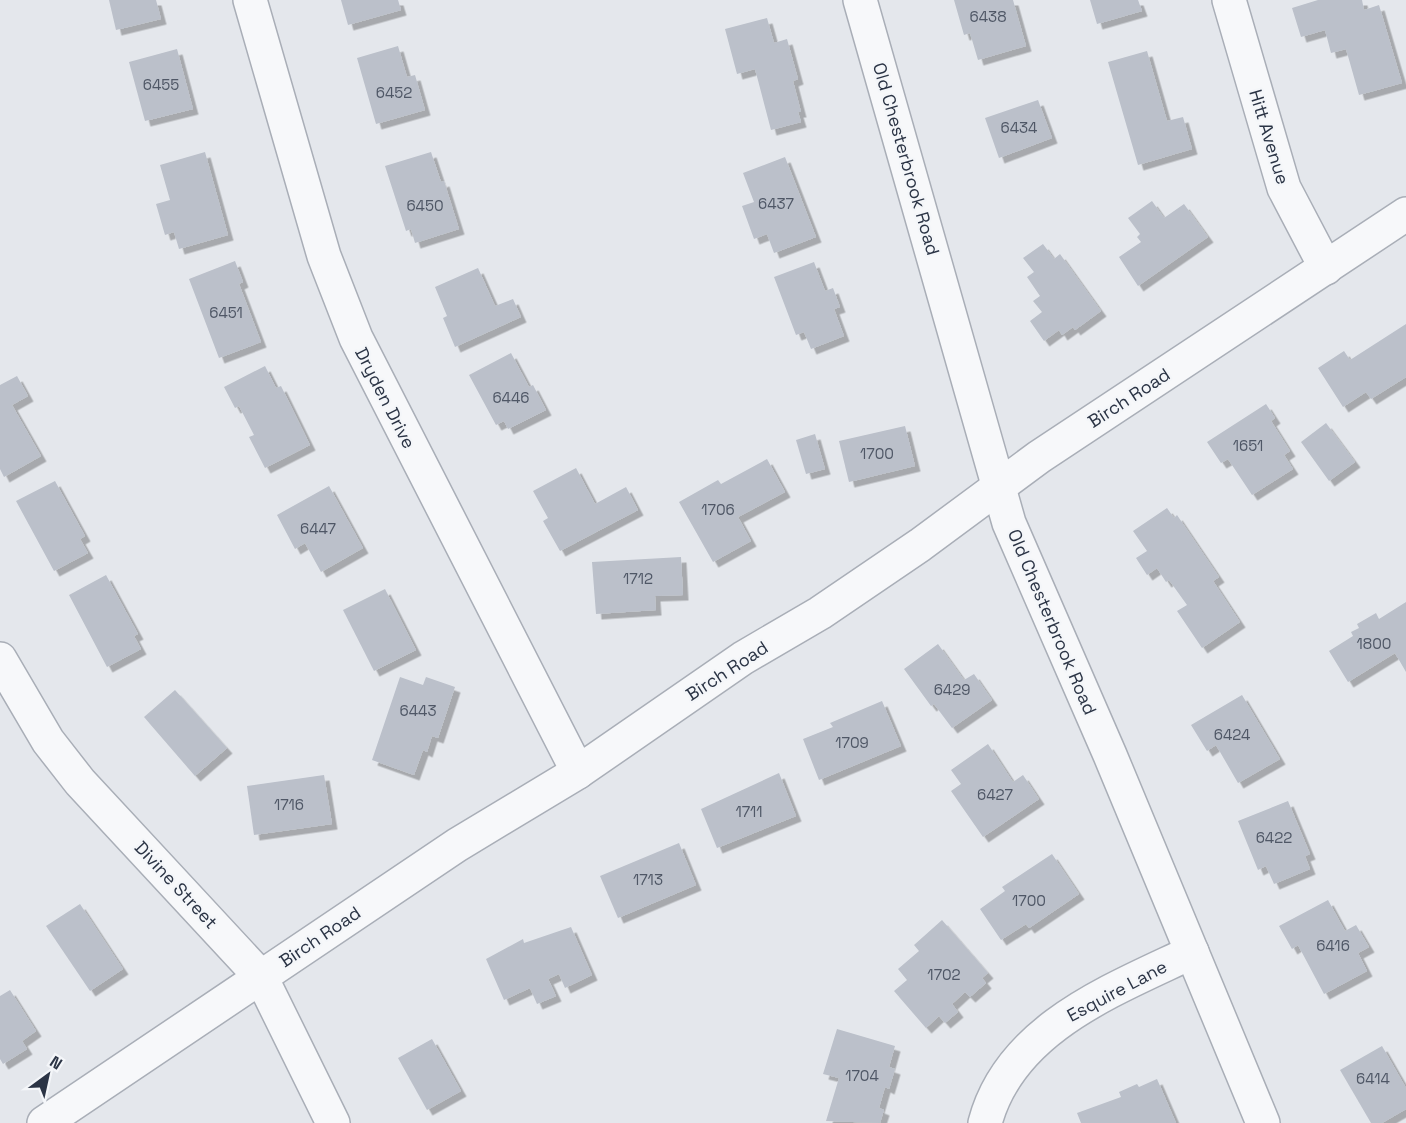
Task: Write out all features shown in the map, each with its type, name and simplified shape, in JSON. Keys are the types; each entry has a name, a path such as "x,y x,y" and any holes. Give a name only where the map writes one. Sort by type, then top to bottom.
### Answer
{"street":[{"name":"Dryden Drive","path":"250,0 324,256 356,338 578,772"},
{"name":"Old Chesterbrook Road","path":"860,0 1010,523 1024,562 1110,755 1263,1123"},
{"name":"Hitt Avenue","path":"1229,0 1284,188 1326,268"},
{"name":"Birch Road","path":"44,1123 457,845 578,772 743,658 820,613 920,545 1000,486 1406,214"},
{"name":"Divine Street","path":"0,659 48,741 80,782 261,977 333,1123"},
{"name":"Esquire Lane","path":"985,1123 1005,1080 1030,1047 1063,1018 1095,999 1192,952"}],"building":[{"path":"109,0 156,0 161,19 116,30"},
{"path":"341,0 398,0 401,10 348,25"},
{"path":"954,0 1013,0 1026,46 978,60 970,33 964,35"},
{"path":"1090,0 1138,0 1142,11 1097,24"},
{"path":"1318,0 1362,0 1364,10 1379,5 1402,83 1359,95 1346,49 1331,53 1325,30 1301,37 1292,8"},
{"path":"767,18 774,43 787,39 798,79 793,81 801,112 798,112 801,122 771,130 755,69 737,74 725,29"},
{"path":"398,46 407,77 415,75 425,110 376,124 357,58"},
{"path":"177,49 193,109 145,121 129,62"},
{"path":"1147,51 1167,121 1183,117 1192,149 1138,165 1108,62"},
{"path":"1038,100 1052,138 999,158 985,118"},
{"path":"205,152 228,235 179,249 174,232 165,235 156,204 170,200 160,165"},
{"path":"431,152 441,182 444,181 459,229 415,243 411,229 406,231 385,166"},
{"path":"785,157 816,237 774,253 767,234 754,239 742,206 754,202 743,173"},
{"path":"1152,201 1164,218 1184,204 1208,237 1138,286 1119,257 1141,242 1137,237 1140,234 1128,218"},
{"path":"1043,244 1054,259 1060,254 1101,311 1075,330 1073,327 1062,335 1059,330 1044,341 1030,321 1042,312 1033,301 1040,296 1027,277 1034,272 1023,258"},
{"path":"235,261 243,282 239,284 261,342 219,358 189,279"},
{"path":"814,262 825,291 833,288 840,307 834,309 844,336 811,349 804,332 796,335 774,277"},
{"path":"478,268 495,306 513,299 521,317 455,347 443,318 447,316 435,287"},
{"path":"1406,324 1406,377 1371,399 1366,392 1343,407 1318,368 1344,351 1350,360"},
{"path":"511,353 529,387 533,385 546,410 508,429 504,421 496,425 469,375"},
{"path":"265,366 276,388 281,386 310,445 265,468 249,437 254,435 239,406 235,408 224,387"},
{"path":"17,376 28,396 12,405 41,456 4,477 0,469 0,385"},
{"path":"1266,404 1275,418 1271,421 1290,451 1284,455 1293,469 1252,495 1228,459 1221,463 1207,442"},
{"path":"1326,423 1355,462 1329,481 1301,442"},
{"path":"905,426 915,466 849,482 839,441"},
{"path":"815,434 825,469 806,474 796,440"},
{"path":"767,459 785,492 738,517 751,541 713,562 679,502 718,480 721,484"},
{"path":"576,468 595,504 626,487 638,510 560,551 543,521 548,518 533,491"},
{"path":"55,481 85,536 80,539 88,553 54,571 16,501"},
{"path":"329,486 363,548 321,572 305,543 295,549 277,515"},
{"path":"1167,508 1174,518 1177,515 1219,577 1213,581 1240,622 1202,648 1177,611 1187,605 1169,580 1166,582 1157,568 1147,575 1136,558 1147,551 1133,531"},
{"path":"681,557 683,595 655,596 656,610 596,614 592,562"},
{"path":"106,575 138,634 134,636 141,649 107,667 69,595"},
{"path":"385,589 416,650 374,671 343,610"},
{"path":"1406,602 1406,672 1395,653 1348,682 1329,651 1353,636 1351,632 1359,628 1357,624 1376,613 1379,619"},
{"path":"938,644 964,680 974,674 992,700 952,728 934,704 931,706 904,669"},
{"path":"400,677 423,685 426,677 455,687 438,738 432,736 427,752 423,750 414,775 372,760"},
{"path":"175,690 227,748 195,776 144,717"},
{"path":"1242,695 1280,759 1238,783 1216,745 1207,751 1191,725"},
{"path":"882,701 901,746 819,780 803,739 833,727 830,723"},
{"path":"988,744 1013,782 1023,775 1039,799 983,837 951,791 961,784 951,770"},
{"path":"779,773 796,816 717,848 701,809"},
{"path":"324,775 332,824 254,835 247,786"},
{"path":"1288,801 1310,854 1305,856 1310,869 1274,884 1266,866 1258,870 1238,821"},
{"path":"679,843 696,885 618,918 600,876"},
{"path":"1052,854 1079,894 1029,928 1026,924 1001,940 980,909 1005,891 1002,887"},
{"path":"1328,900 1345,931 1356,925 1369,947 1358,953 1367,971 1324,994 1298,945 1292,949 1279,926"},
{"path":"80,904 123,969 90,991 46,926"},
{"path":"942,920 988,973 982,978 986,983 970,997 965,992 952,1004 958,1012 945,1023 939,1016 926,1028 894,991 907,980 898,969 919,951 914,945"},
{"path":"571,927 592,975 565,988 559,974 548,979 556,996 537,1004 530,988 504,1000 486,959 523,939 524,943"},
{"path":"10,990 36,1031 22,1041 27,1049 3,1064 0,1059 0,996"},
{"path":"837,1029 895,1046 889,1067 895,1069 889,1089 885,1087 879,1108 884,1110 880,1123 826,1121 839,1078 823,1074"},
{"path":"432,1039 461,1091 427,1110 398,1058"},
{"path":"1382,1046 1406,1088 1406,1109 1382,1123 1371,1123 1340,1070"},
{"path":"1157,1079 1176,1123 1081,1123 1077,1113 1121,1097 1119,1092 1137,1084 1139,1087"}]}
